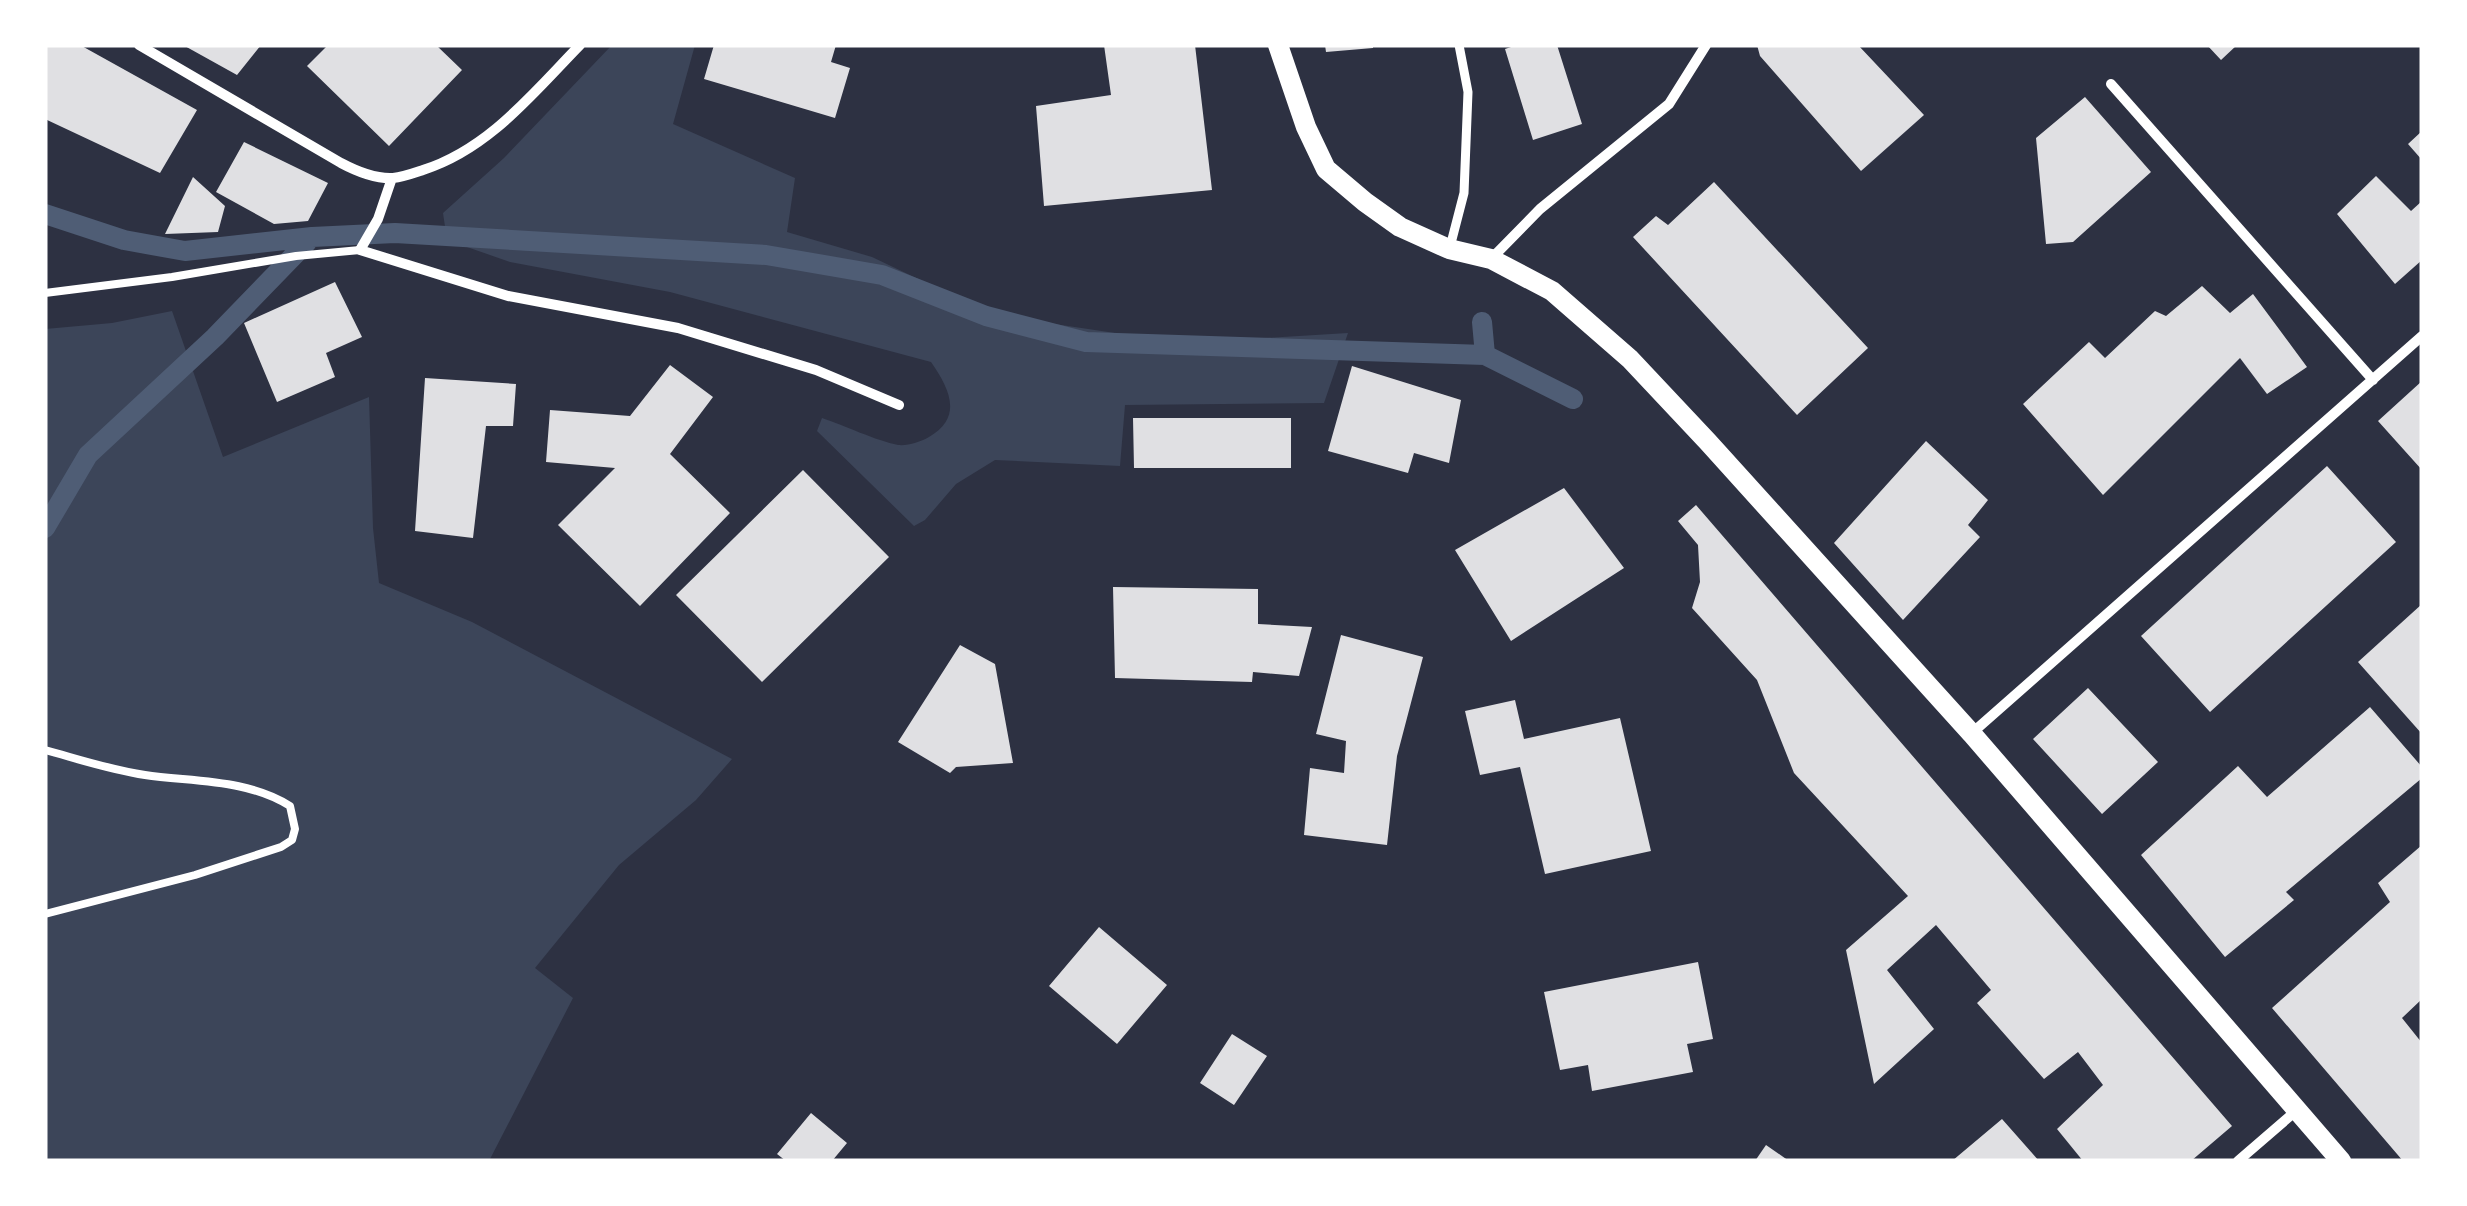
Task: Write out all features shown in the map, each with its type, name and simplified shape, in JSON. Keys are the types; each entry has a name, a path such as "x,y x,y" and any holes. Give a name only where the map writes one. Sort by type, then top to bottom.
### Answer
{"main road":[{"path":"1278,45 1306,128 1326,169 1400,226 1449,250 1491,259 1552,291 1630,360 1972,734 2341,1161"}],"street":[{"path":"139,45 341,163 359,172 392,178 455,158 499,128 580,45"},
{"path":"1449,250 1464,193 1468,92 1459,45"},
{"path":"1491,259 1540,209 1669,104 1706,45"},
{"path":"2111,84 2373,380"},
{"path":"392,178 378,219 361,248 508,296 678,328 816,370 898,404"},
{"path":"1972,734 2422,336"},
{"path":"2238,1161 2296,1110"}],"lane":[{"path":"45,293 361,248"},
{"path":"45,750 140,774 240,786 275,796 290,806 295,830 292,840 281,848 45,914"}],"shaded area":[{"path":"612,45 695,45 673,124 795,178 787,232 872,257 994,315 1182,343 1348,333 1324,403 1125,405 1120,466 995,460 956,484 925,520 914,526 817,431 822,418 898,445 929,437 940,429 950,411 948,392 931,362 670,292 510,262 447,240 443,213 504,158"},
{"path":"172,311 223,457 369,397 373,528 379,583 472,622 732,759 696,800 619,865 535,968 573,998 489,1161 45,1161 45,329 112,323"}],"building":[{"path":"45,45 80,45 197,110 160,173 45,119"},
{"path":"183,45 261,45 237,75"},
{"path":"328,45 436,45 462,70 389,146 307,66"},
{"path":"714,45 836,45 831,62 850,68 835,118 704,79"},
{"path":"1104,45 1195,45 1212,190 1044,206 1036,106 1111,95"},
{"path":"1325,45 1373,45 1373,48 1326,52"},
{"path":"1517,45 1557,45 1582,124 1533,140 1505,49"},
{"path":"1757,45 1858,45 1924,115 1861,171 1760,56"},
{"path":"2207,45 2237,45 2221,60"},
{"path":"2085,97 2151,172 2073,242 2046,244 2036,138"},
{"path":"2422,131 2422,160 2408,144"},
{"path":"244,142 328,183 308,221 274,224 216,192"},
{"path":"2376,176 2411,211 2422,201 2422,260 2395,284 2337,214"},
{"path":"193,177 225,206 218,232 165,234"},
{"path":"1714,182 1868,348 1797,415 1633,237 1656,216 1668,225"},
{"path":"335,282 362,337 326,353 335,377 277,402 244,323"},
{"path":"2202,286 2230,313 2253,294 2307,367 2267,394 2240,358 2103,495 2023,404 2089,342 2105,358 2155,311 2166,316"},
{"path":"670,365 713,397 670,454 730,513 640,606 558,525 615,468 546,462 550,410 630,416"},
{"path":"1352,366 1461,400 1449,463 1414,453 1408,473 1328,451"},
{"path":"425,378 516,384 513,426 486,426 473,538 415,531"},
{"path":"2422,381 2422,470 2378,421"},
{"path":"1133,418 1291,418 1291,468 1134,468"},
{"path":"1926,441 1988,500 1968,525 1980,537 1903,620 1834,543"},
{"path":"2327,466 2396,542 2210,712 2141,636"},
{"path":"803,470 889,557 762,682 676,595"},
{"path":"1564,488 1624,568 1511,641 1455,550"},
{"path":"1696,505 2232,1126 2191,1161 2083,1161 2057,1129 2103,1085 2078,1052 2044,1079 1977,1003 1991,990 1936,925 1887,970 1934,1029 1874,1084 1846,950 1908,896 1794,773 1757,680 1692,608 1700,582 1698,545 1678,521"},
{"path":"1113,587 1258,589 1258,624 1312,627 1299,676 1253,672 1252,682 1115,678"},
{"path":"2422,604 2422,734 2358,662"},
{"path":"1341,635 1423,657 1397,756 1387,845 1304,835 1310,768 1344,773 1346,741 1316,734"},
{"path":"960,645 995,664 1013,763 956,767 950,773 898,742"},
{"path":"2088,688 2158,762 2102,814 2033,739"},
{"path":"1515,700 1524,739 1620,718 1651,851 1545,874 1520,767 1480,775 1465,711"},
{"path":"2370,707 2422,767 2422,778 2286,892 2294,900 2225,957 2141,855 2238,766 2267,797"},
{"path":"2422,845 2422,999 2402,1018 2422,1043 2422,1161 2403,1161 2272,1008 2390,902 2378,883"},
{"path":"1099,927 1167,985 1117,1044 1049,986"},
{"path":"1698,962 1713,1039 1687,1044 1693,1072 1592,1091 1588,1065 1560,1070 1544,992"},
{"path":"1232,1034 1267,1056 1234,1105 1200,1083"},
{"path":"811,1113 847,1143 832,1161 786,1161 777,1154"},
{"path":"2002,1119 2039,1161 1952,1161"},
{"path":"1766,1145 1789,1161 1755,1161"}],"waterway":[{"path":"45,214 124,240 185,251 312,237 395,233 766,255 882,275 986,316 1086,342 1485,355 1573,399"},
{"path":"45,528 88,455 215,337 307,242"},
{"path":"1482,322 1485,355"}]}
